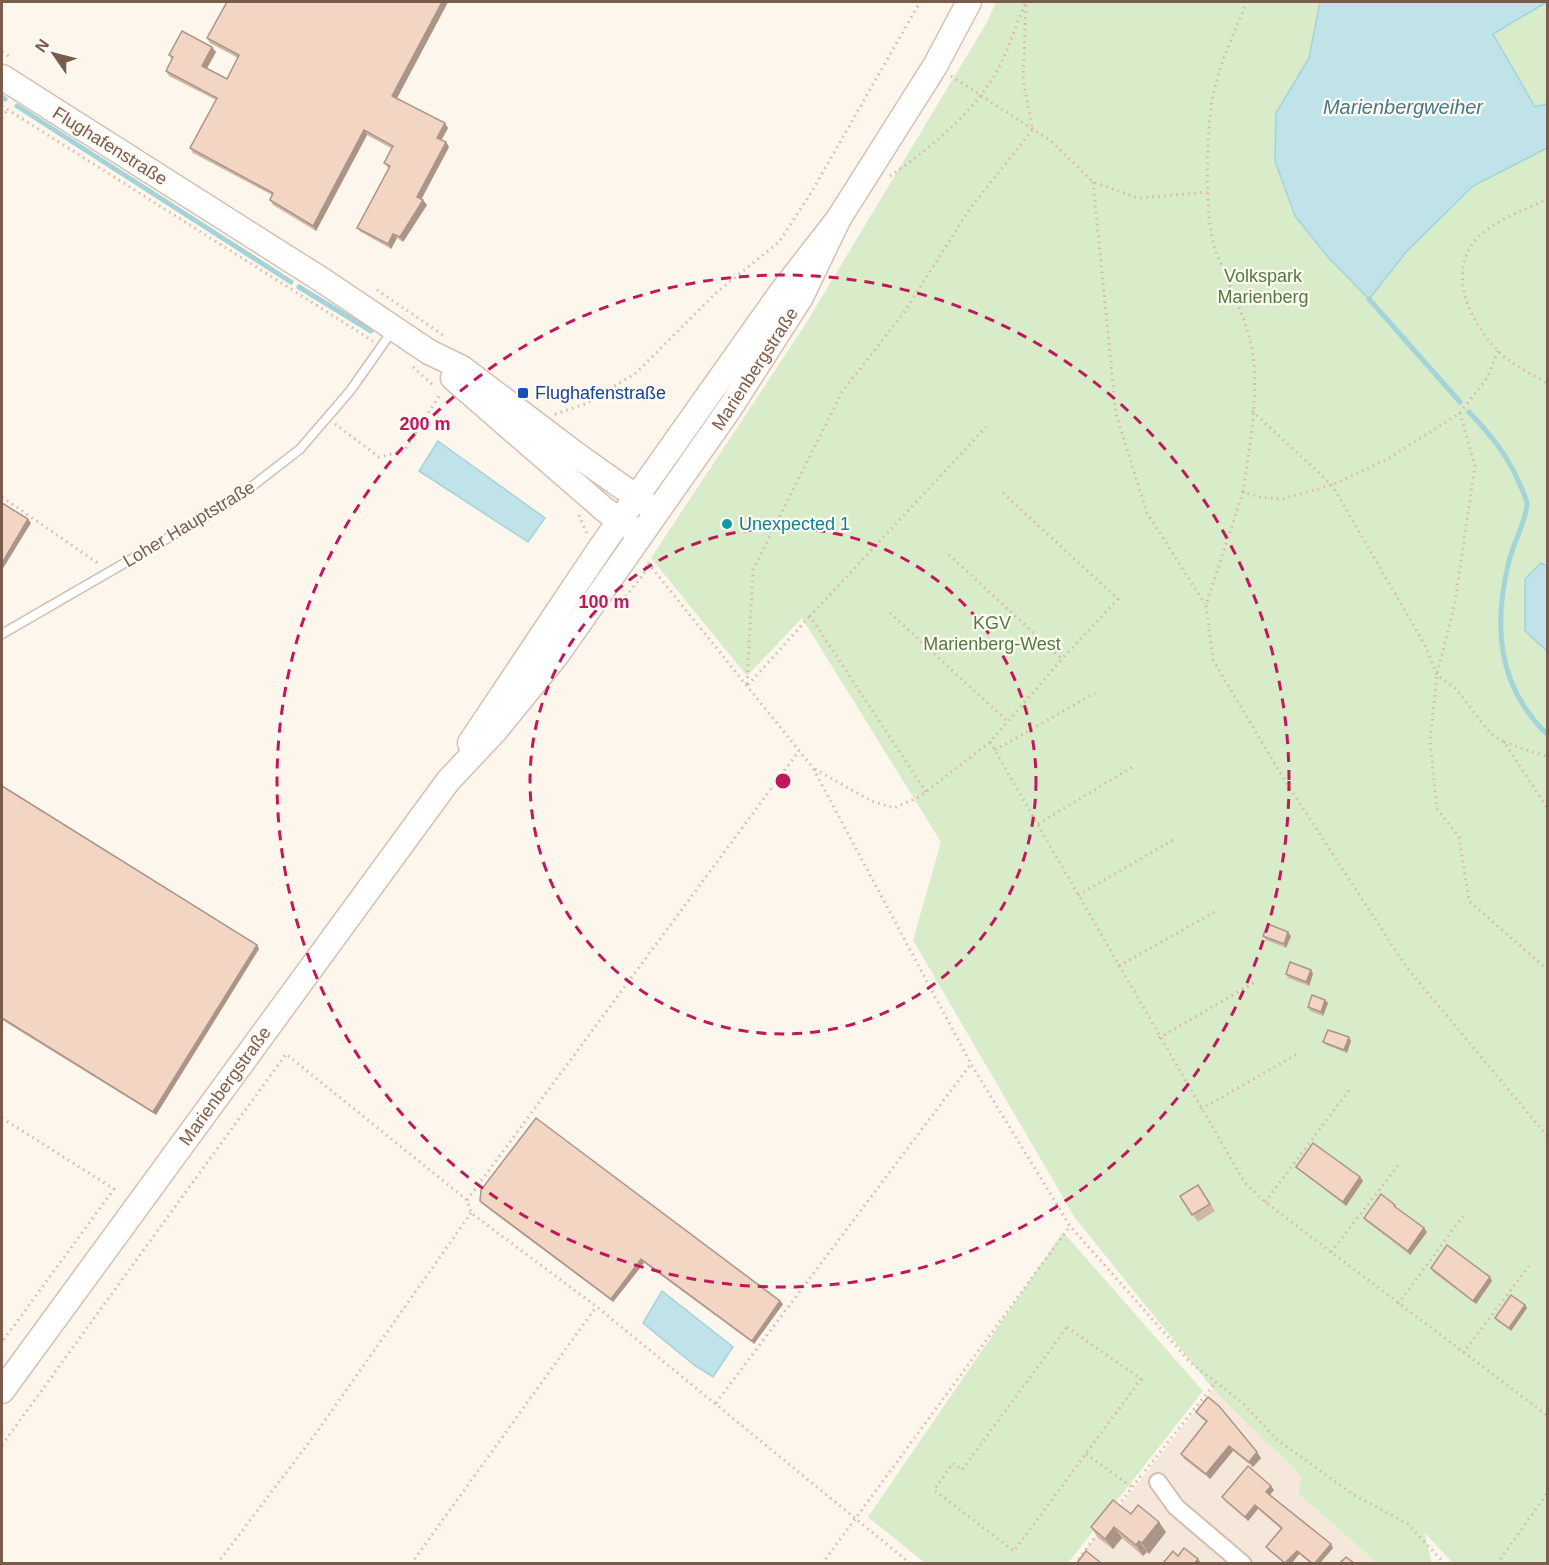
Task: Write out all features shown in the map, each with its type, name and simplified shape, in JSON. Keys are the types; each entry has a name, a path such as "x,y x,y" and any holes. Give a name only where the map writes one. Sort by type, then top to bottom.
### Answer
{"main road":[{"name":"Marienbergstraße","path":"2,1391 448,781 482,722 637,496 780,294 839,218 935,66 969,2"},
{"name":"Flughafenstraße","path":"2,77 420,358 448,386 620,521 637,541"},
{"name":"Marienbergstraße","path":"448,781 495,731 556,656 637,541 780,333 801,297 839,218"},
{"name":"Flughafenstraße","path":"420,358 462,368 577,455 637,496"},
{"path":"637,496 657,512"}],"street":[{"path":"1158,1482 1176,1507 1243,1563"}],"lane":[{"name":"Loher Hauptstraße","path":"2,634 237,498 300,450 350,391 388,337"}],"path":[{"path":"533,420 585,404 636,373 717,292 779,242 817,183 920,2"},
{"path":"1026,2 1023,81 1033,129"},
{"path":"1247,2 1226,50 1213,93 1207,192 1214,247 1249,335 1254,365 1252,411 1242,492 1206,605 1213,660 1288,785 1407,968 1548,1137"},
{"path":"935,66 1051,141 1093,182 1139,198 1207,192"},
{"path":"2,106 388,337"},
{"path":"747,686 753,570 842,392 905,311 969,210 1033,129"},
{"path":"1093,182 1116,414 1147,513 1206,605"},
{"path":"1548,198 1489,228 1473,244 1464,262 1462,289 1470,309 1498,351 1548,384"},
{"path":"1242,492 1258,497 1282,499 1332,485 1386,460 1460,413 1487,378 1498,351"},
{"path":"326,418 379,457 404,451 448,386 420,358"},
{"path":"1252,411 1332,485 1425,645 1437,675 1456,689 1491,734 1504,742 1548,757"},
{"path":"1460,413 1475,466 1455,602 1437,675 1430,742 1437,809 1459,837 1469,901 1548,970"},
{"path":"747,686 986,427"},
{"path":"813,768 871,801 894,808 926,792 990,742 1062,659 1118,600 1003,493"},
{"path":"2,497 111,572"},
{"path":"579,514 589,539"},
{"path":"637,541 648,563 813,768 971,1064 1070,1226 1191,1363 1243,1403 1276,1439 1354,1495 1408,1524 1445,1563"},
{"path":"947,553 1062,659"},
{"path":"890,613 1007,721"},
{"path":"810,616 926,792"},
{"path":"995,750 1095,693"},
{"path":"990,742 1159,1038 1245,1183 1265,1202 1547,1416"},
{"path":"1504,742 1548,809"},
{"path":"467,1200 799,751"},
{"path":"1038,824 1134,766"},
{"path":"1077,895 1173,840"},
{"path":"1119,966 1216,911"},
{"path":"1159,1038 1256,982"},
{"path":"1201,1109 1299,1053"},
{"path":"2,1446 286,1054 467,1200 471,1213 597,1306 911,1563"},
{"path":"717,1403 971,1064"},
{"path":"1265,1202 1350,1089"},
{"path":"2,1118 114,1189 2,1342"},
{"path":"1331,1252 1400,1163"},
{"path":"217,1563 316,1433 471,1213"},
{"path":"1398,1304 1463,1216"},
{"path":"822,1563 1070,1226"},
{"path":"1463,1353 1529,1266"},
{"path":"411,1563 597,1306"},
{"path":"1067,1327 1141,1379 1086,1454 1014,1551 934,1490 953,1463 962,1470 1067,1327"},
{"path":"1114,1512 1215,1383"},
{"path":"1086,1454 1132,1487"},
{"path":"1144,1472 1158,1482"},
{"path":"1497,1563 1548,1492"},
{"path":"1075,1563 1101,1529"}],"shaded area":[{"path":"1213,1389 1302,1477 1298,1493 1377,1563 1074,1564"}],"green space":[{"path":"996,2 1547,2 1547,1563 1453,1563 1424,1532 1432,1563 1377,1563 1298,1493 1302,1477 1213,1389 1075,1218 913,940 941,842 802,618 747,676 651,558 805,325 986,24"},
{"path":"1063,1232 1203,1391 1068,1563 925,1563 868,1517"}],"water":[{"name":"Marienbergweiher","path":"1320,2 1547,2 1493,34 1535,107 1547,104 1547,148 1473,186 1407,251 1369,299 1328,257 1295,216 1275,161 1276,113 1309,58"},
{"path":"438,441 545,518 528,542 419,471"},
{"path":"1541,563 1547,566 1547,651 1525,631 1525,579"},
{"path":"662,1291 733,1347 713,1377 694,1365 643,1323"}],"building":[{"path":"227,2 442,2 392,96 445,123 437,138 446,142 417,197 423,200 400,237 393,234 388,244 357,228 390,166 384,163 393,146 364,130 313,226 270,200 273,193 190,148 217,98 166,71 173,57 169,55 182,31 212,47 202,66 227,79 239,55 207,38"},
{"path":"2,503 28,519 2,563"},
{"path":"2,786 257,945 153,1112 2,1018"},
{"path":"1268,924 1288,932 1284,944 1263,936"},
{"path":"1290,962 1311,970 1306,982 1286,974"},
{"path":"1312,995 1325,1000 1321,1012 1308,1007"},
{"path":"1328,1030 1349,1037 1344,1050 1323,1042"},
{"path":"536,1118 780,1301 752,1341 641,1259 611,1299 480,1201 481,1190"},
{"path":"1313,1143 1360,1177 1343,1202 1296,1167"},
{"path":"1198,1185 1210,1204 1192,1215 1180,1196"},
{"path":"1381,1194 1424,1228 1408,1251 1364,1218"},
{"path":"1447,1245 1490,1277 1473,1301 1431,1268"},
{"path":"1511,1295 1525,1305 1509,1328 1495,1318"},
{"path":"1208,1397 1219,1406 1257,1452 1249,1462 1229,1446 1206,1474 1181,1454 1207,1421 1196,1412"},
{"path":"1248,1466 1271,1486 1266,1492 1331,1544 1315,1563 1297,1551 1285,1563 1266,1547 1282,1528 1255,1505 1245,1517 1222,1497"},
{"path":"1113,1500 1131,1514 1138,1505 1159,1522 1142,1543 1139,1541 1136,1545 1114,1527 1105,1539 1091,1527"},
{"path":"1184,1548 1198,1559 1195,1563 1164,1562 1173,1551 1178,1556"},
{"path":"1086,1551 1101,1563 1077,1563"},
{"path":"1346,1557 1354,1563 1340,1563"}],"waterway":[{"path":"17,106 291,282"},
{"path":"299,287 371,331"},
{"path":"1369,299 1460,402"},
{"path":"1469,412 1505,456 1527,504 1504,585 1501,632 1503,654 1518,696 1531,716 1548,735"}],"place":[{"name":"Flughafenstraße","path":"523,393"},
{"name":"Unexpected 1","path":"727,524"}],"park label":[{"name":"Volkspark Marienberg","path":"1263,286"},
{"name":"KGV Marienberg-West","path":"992,633"}]}
